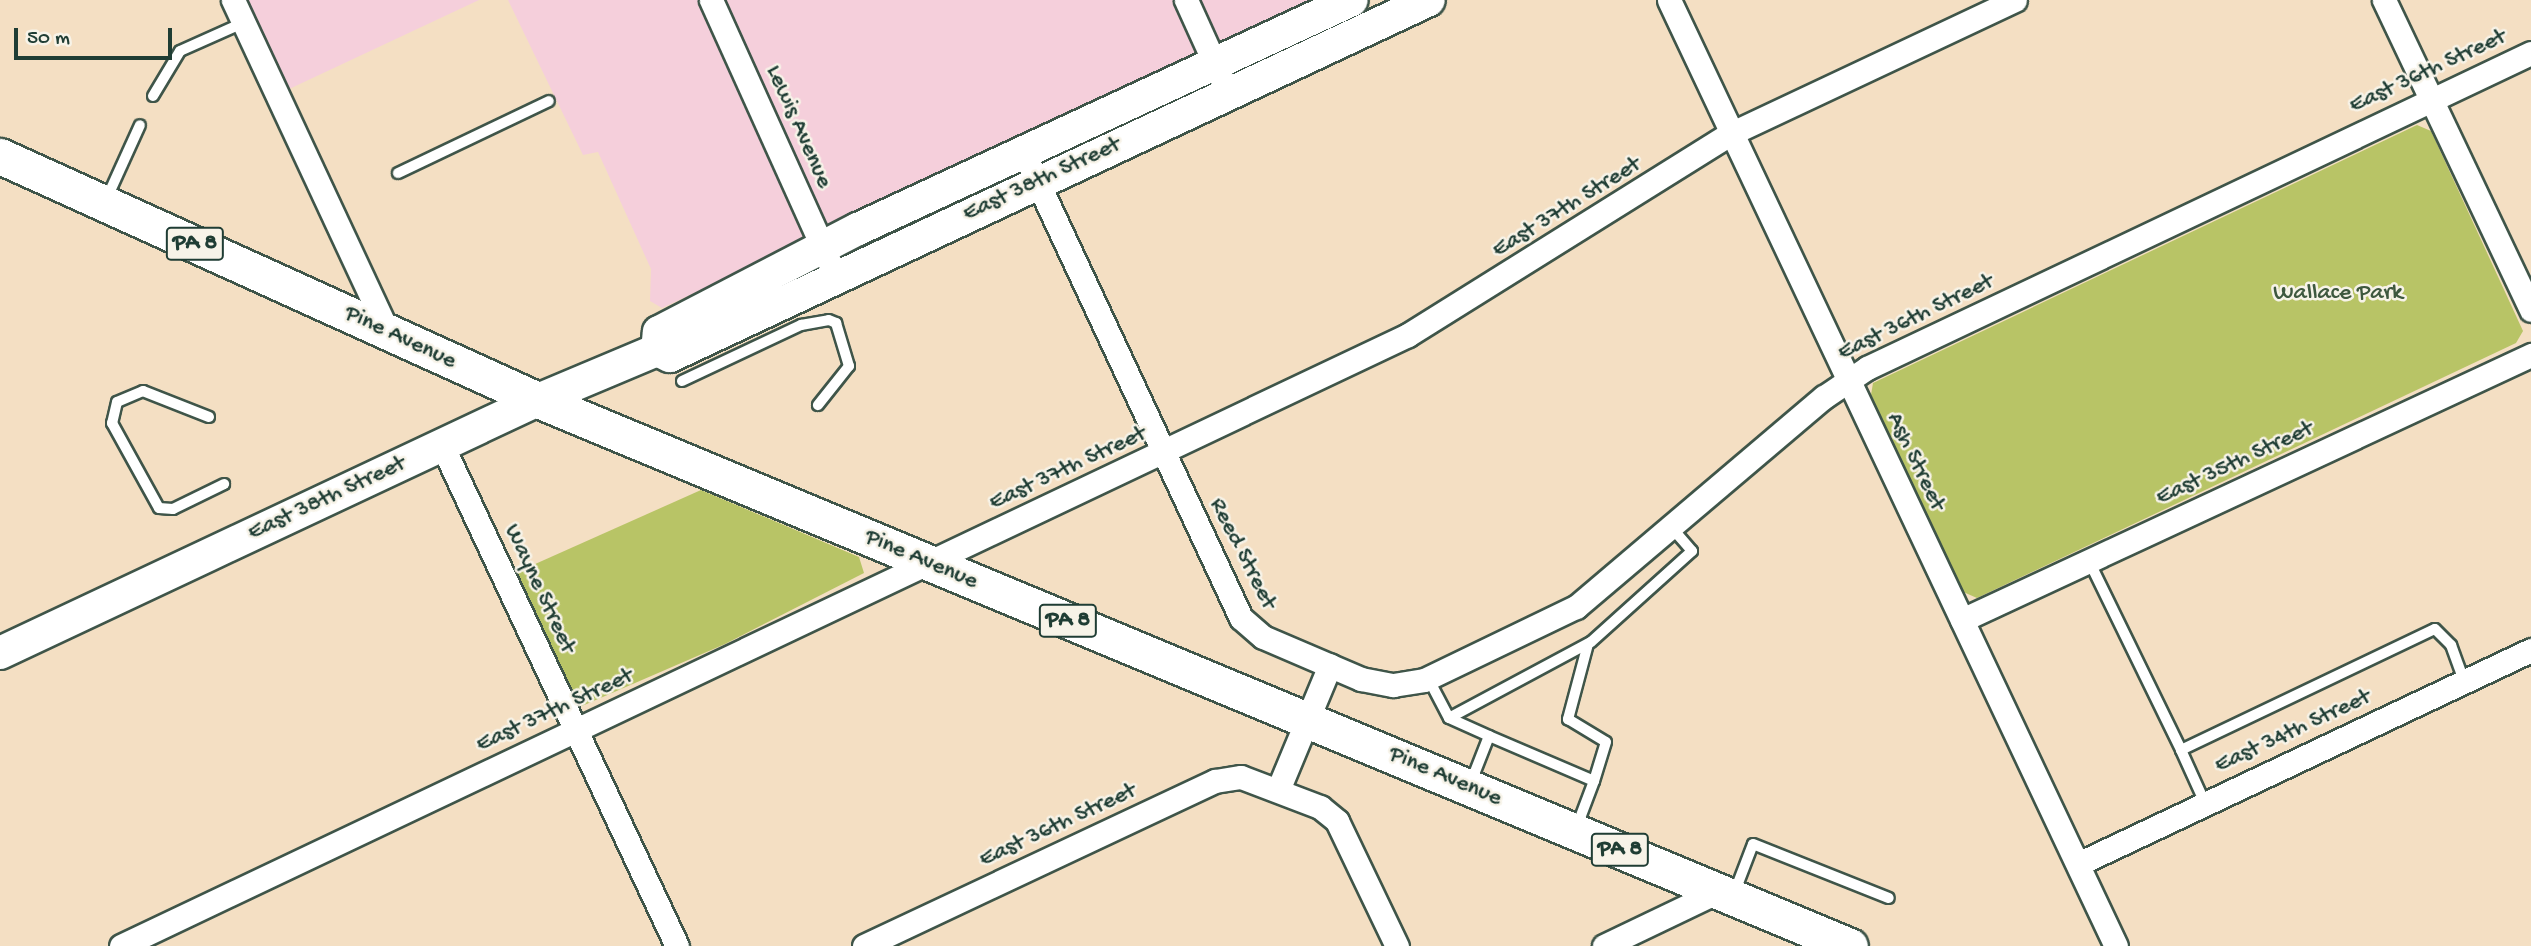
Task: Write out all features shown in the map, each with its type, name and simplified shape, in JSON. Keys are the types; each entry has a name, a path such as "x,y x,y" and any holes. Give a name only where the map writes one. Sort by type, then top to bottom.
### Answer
{"main road":[{"name":"East 38th Street","path":"657,350 659,332 824,247 1352,0"},
{"name":"East 38th Street","path":"0,653 538,400 657,350 670,356 1429,0"},
{"name":"Pine Avenue","path":"0,156 538,400 1850,946"}],"street":[{"path":"233,0 388,333"},
{"name":"Lewis Avenue","path":"711,0 836,277"},
{"path":"1186,0 1228,93"},
{"name":"Ash Street","path":"1669,0 1728,135 2116,946"},
{"name":"East 37th Street","path":"121,946 1163,453 1434,320 1728,135 2015,0"},
{"path":"2384,0 2531,310"},
{"name":"East 36th Street","path":"1330,665 1377,684 1428,678 1576,607 1674,530 1847,380 2531,53"},
{"name":"Reed Street","path":"1024,153 1241,618 1263,637 1330,665"},
{"name":"East 35th Street","path":"1962,620 2531,355"},
{"name":"Wayne Street","path":"442,445 677,946"},
{"name":"East 34th Street","path":"2078,864 2531,650"},
{"path":"1330,665 1278,790 1337,821 1397,946"},
{"name":"East 36th Street","path":"864,946 1214,781 1241,777 1278,790"},
{"path":"1604,946 1726,894"}],"lane":[{"path":"153,96 180,51 243,23"},
{"path":"398,173 549,102"},
{"path":"105,203 139,125"},
{"path":"682,381 801,325 829,320 836,323 849,366 818,405"},
{"path":"209,417 144,391 117,402 112,423 159,508 173,509 225,484"},
{"path":"1449,718 1588,644 1692,551 1674,530"},
{"path":"2089,561 2205,803"},
{"path":"2181,750 2435,629 2451,645 2464,681"},
{"path":"1575,832 1606,742 1568,719 1588,644"},
{"path":"1428,678 1449,718 1594,781"},
{"path":"1469,788 1489,736"},
{"path":"1726,894 1753,844 1889,898"}],"shaded area":[{"path":"244,0 479,0 287,90"},
{"path":"508,0 1325,0 662,308 650,301 651,269 598,152 583,155"}],"green space":[{"name":"Wallace Park","path":"2417,125 2431,131 2523,331 2516,343 1977,598 1961,591 1871,395 1873,383"},
{"path":"701,490 859,557 864,573 725,644 582,706 571,697 515,573"}]}
